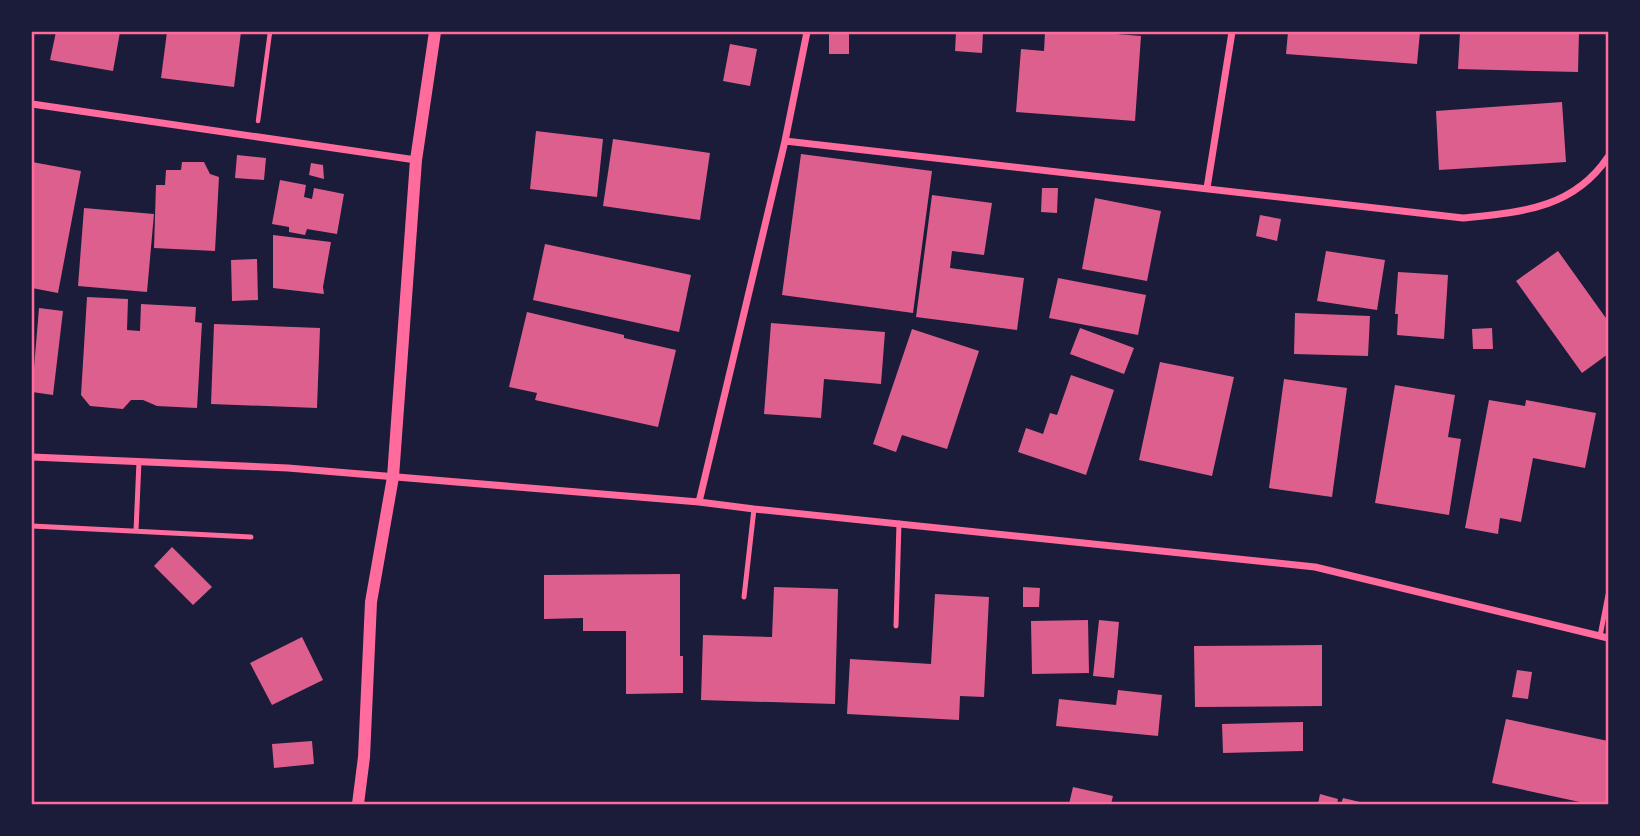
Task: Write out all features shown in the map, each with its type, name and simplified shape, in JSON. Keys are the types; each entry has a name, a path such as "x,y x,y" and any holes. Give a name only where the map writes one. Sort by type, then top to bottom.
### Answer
{"street":[{"path":"358,804 364,757 371,602 393,477 415,160 435,32"},
{"path":"699,502 785,141 807,32"},
{"path":"1207,188 1232,32"},
{"path":"32,104 415,160"},
{"path":"785,141 1463,218 1526,212 1572,194 1597,173 1608,157"},
{"path":"32,457 288,468 699,502 1315,567 1604,637"}],"lane":[{"path":"136,531 139,461"},
{"path":"744,597 754,509"},
{"path":"897,626 899,523"},
{"path":"32,526 251,537"},
{"path":"1604,637 1608,595"}],"path":[{"path":"256,135 270,32"}],"building":[{"path":"56,32 120,32 113,71 50,60"},
{"path":"167,32 241,32 234,87 161,78"},
{"path":"829,32 849,32 849,54 829,54"},
{"path":"956,32 983,32 982,53 955,51"},
{"path":"1045,32 1141,36 1135,121 1016,112 1021,49 1044,51"},
{"path":"1288,32 1420,32 1417,64 1286,54"},
{"path":"1460,32 1579,32 1578,72 1458,69"},
{"path":"730,44 757,49 750,86 723,81"},
{"path":"1562,102 1566,162 1439,170 1436,111"},
{"path":"536,131 603,139 597,197 530,189"},
{"path":"613,139 710,153 700,220 603,206"},
{"path":"801,154 932,171 913,313 782,295"},
{"path":"237,155 266,158 264,180 235,178"},
{"path":"32,162 81,171 58,293 32,288"},
{"path":"182,162 204,162 210,174 219,177 215,251 154,248 156,185 165,185 166,170 181,170"},
{"path":"311,163 323,165 324,179 309,175"},
{"path":"280,180 306,185 304,197 312,199 314,188 344,194 337,234 307,229 305,235 289,232 289,227 272,224"},
{"path":"1042,188 1058,188 1057,213 1041,212"},
{"path":"932,195 992,203 984,255 952,251 950,268 1024,278 1017,330 916,317"},
{"path":"1095,198 1161,211 1147,281 1082,269"},
{"path":"84,208 154,214 147,292 78,286"},
{"path":"1260,215 1281,219 1277,241 1256,236"},
{"path":"273,235 331,242 324,294 273,288"},
{"path":"545,244 691,275 679,332 533,300"},
{"path":"1326,251 1385,260 1377,310 1317,301"},
{"path":"1558,251 1608,321 1608,354 1582,373 1516,281"},
{"path":"257,259 258,300 232,301 231,260"},
{"path":"1398,272 1448,275 1444,339 1397,335 1398,314 1395,314"},
{"path":"1058,278 1146,295 1138,335 1049,318"},
{"path":"87,297 128,299 127,330 140,331 141,304 196,307 195,322 202,323 197,408 157,406 143,400 131,400 123,409 90,406 81,395"},
{"path":"39,308 63,311 53,395 32,392"},
{"path":"527,312 676,350 658,427 535,400 537,393 509,387"},
{"path":"1295,313 1370,316 1368,356 1294,354"},
{"path":"771,323 885,332 881,384 824,379 821,418 764,414"},
{"path":"214,324 320,328 317,408 211,404"},
{"path":"1080,328 1134,348 1124,374 1070,354"},
{"path":"1492,328 1493,349 1473,349 1472,329"},
{"path":"912,329 979,351 947,449 902,435 896,452 873,444"},
{"path":"1160,362 1234,377 1212,476 1139,460"},
{"path":"1071,375 1114,390 1086,475 1018,452 1026,428 1043,434 1050,413 1057,415"},
{"path":"1284,379 1347,388 1332,497 1269,488"},
{"path":"1395,385 1455,395 1448,437 1461,439 1449,515 1375,503"},
{"path":"1489,400 1525,406 1526,400 1596,413 1585,468 1533,458 1521,522 1500,518 1498,534 1465,528"},
{"path":"172,547 212,587 193,605 154,566"},
{"path":"680,574 683,693 626,694 626,631 583,631 583,618 544,619 544,575"},
{"path":"774,587 838,589 835,704 701,700 703,635 772,637"},
{"path":"1023,587 1040,588 1039,607 1023,607"},
{"path":"935,594 989,597 984,697 960,696 959,720 847,714 850,659 931,664"},
{"path":"1088,620 1089,673 1032,674 1031,621"},
{"path":"1099,620 1119,622 1114,678 1093,676"},
{"path":"302,637 323,680 272,705 250,663"},
{"path":"1322,645 1322,706 1195,707 1194,646"},
{"path":"1517,670 1532,672 1528,699 1512,697"},
{"path":"1118,690 1162,695 1158,736 1056,726 1059,699 1116,705"},
{"path":"1506,719 1608,741 1608,804 1589,804 1492,783"},
{"path":"1303,722 1303,751 1223,753 1222,724"},
{"path":"312,741 314,764 274,768 272,744"},
{"path":"1073,787 1113,796 1111,804 1069,804"},
{"path":"1320,794 1338,799 1337,804 1318,804"},
{"path":"1343,798 1360,802 1360,804 1341,804"}]}
